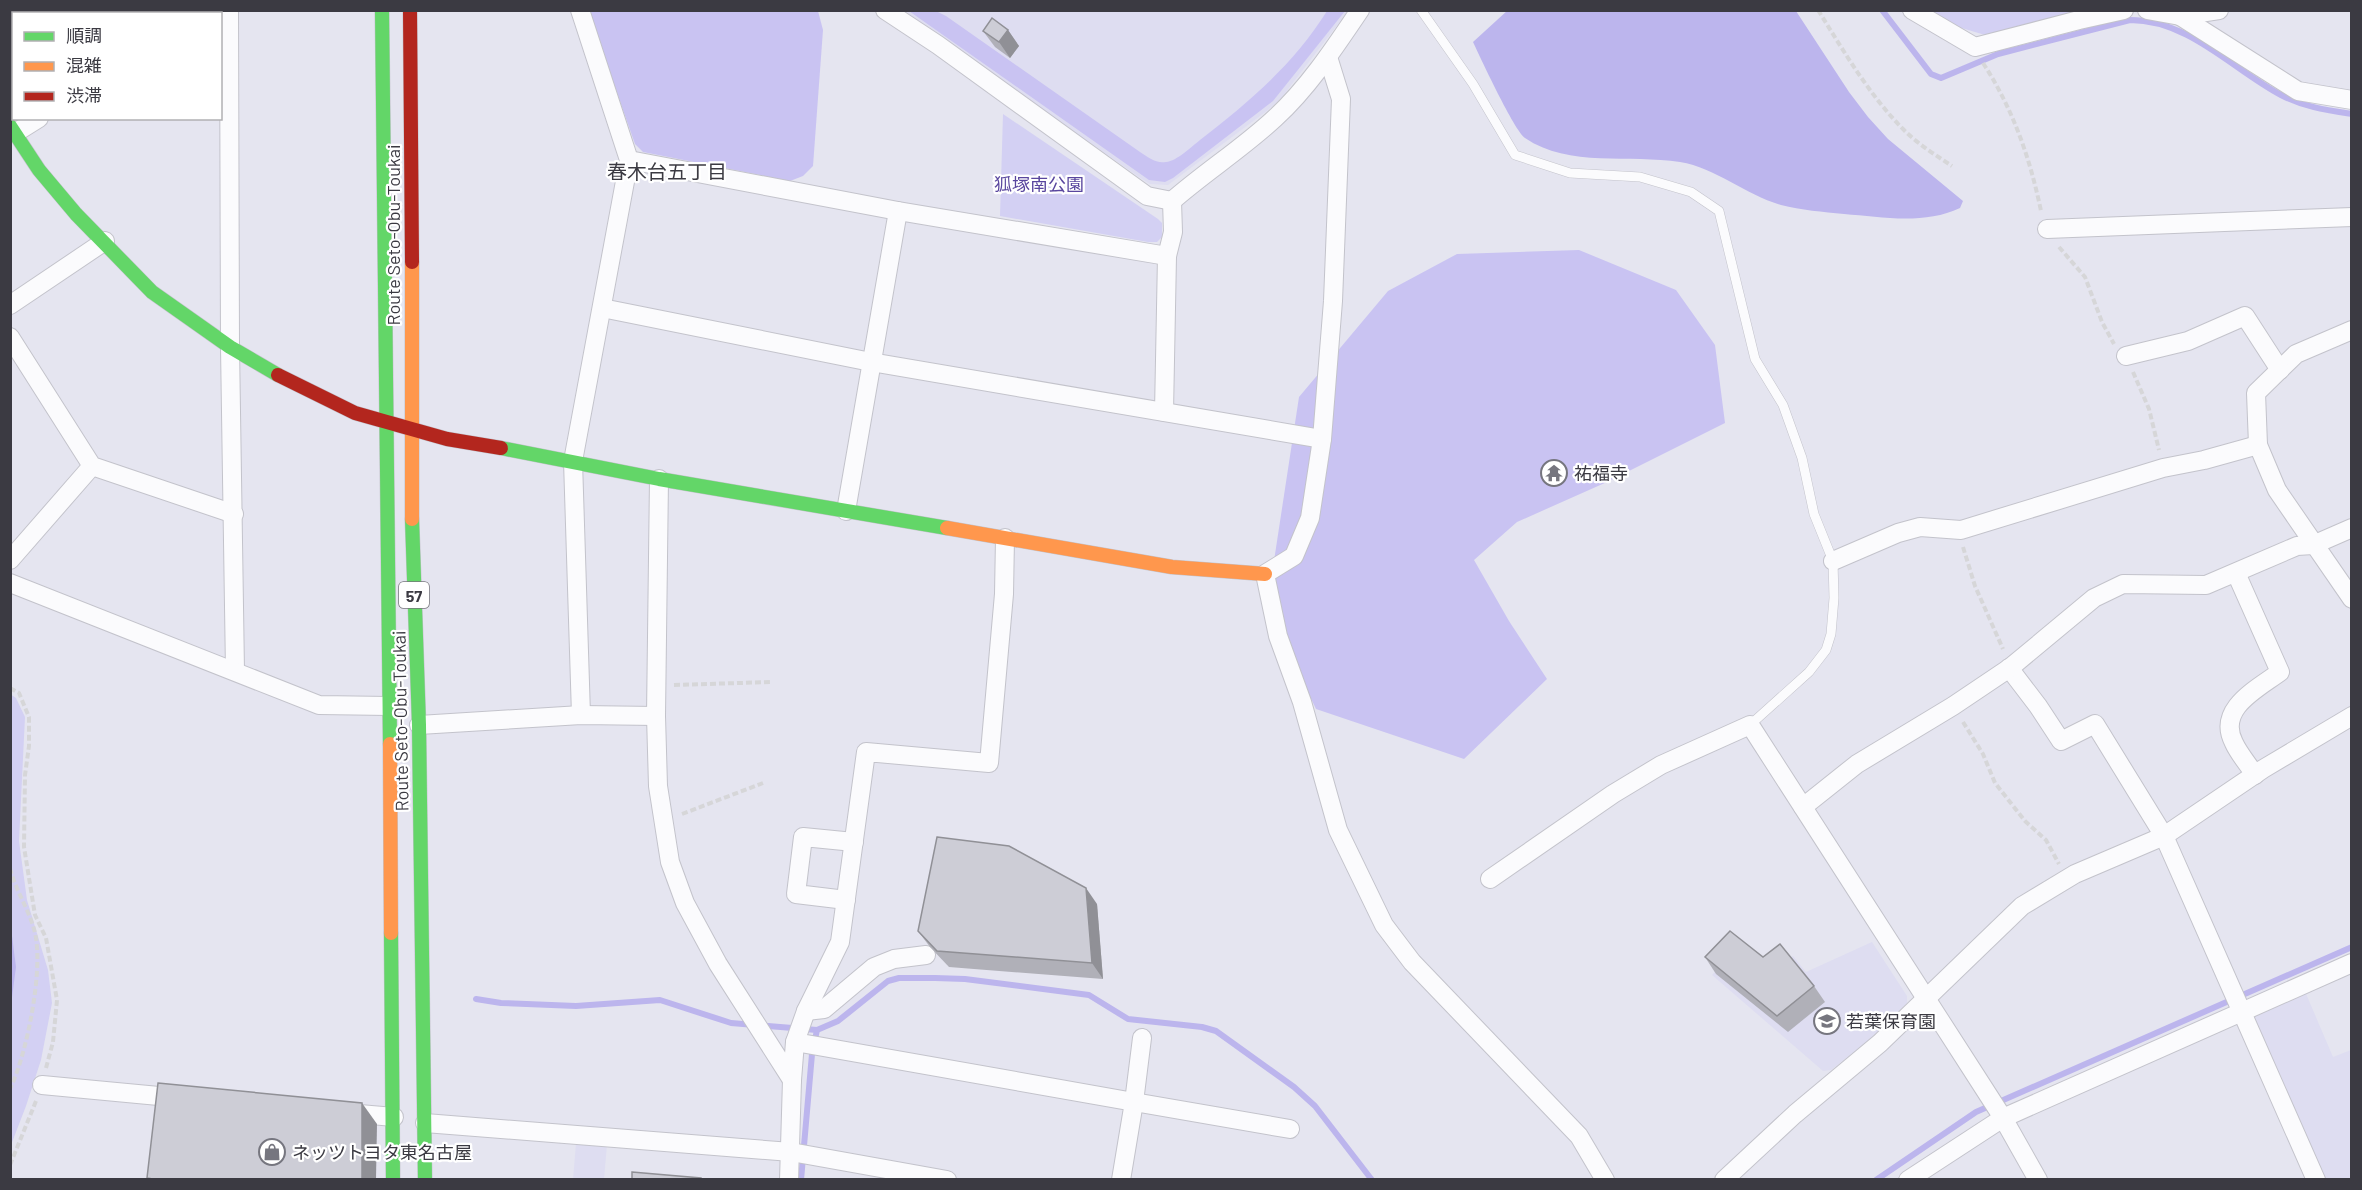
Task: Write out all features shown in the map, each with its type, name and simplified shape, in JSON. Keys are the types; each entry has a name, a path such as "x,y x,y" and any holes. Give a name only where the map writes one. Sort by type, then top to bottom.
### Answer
{"main road":[{"name":"Route Seto-Obu-Toukai","path":"382,10 388,423 393,1179"},
{"name":"Route Seto-Obu-Toukai","path":"410,10 412,198 410,430 418,725 425,1179"},
{"path":"13,130 39,170 76,214 105,241 152,292 230,347 270,371 355,413 447,439 659,479 1172,567 1265,574"}],"street":[{"path":"229,10 230,347 235,671"},
{"path":"580,10 629,160 573,461 581,715"},
{"path":"885,10 938,45 1147,196 1172,201"},
{"path":"1172,201 1275,118 1328,57 1360,10"},
{"path":"1912,10 1975,47 2124,10"},
{"path":"2147,10 2180,16 2219,10"},
{"path":"2180,16 2298,91 2352,100"},
{"path":"1328,57 1341,99 1333,301 1322,439 1310,518 1294,556 1265,574 1278,636 1302,702 1338,830 1384,925 1412,962 1579,1136 1605,1179"},
{"path":"13,130 35,120"},
{"path":"629,160 898,211 1167,256"},
{"path":"1164,412 1167,256 1173,232 1172,201"},
{"path":"846,511 898,211"},
{"path":"2047,228 2352,217"},
{"path":"10,305 105,241"},
{"path":"602,308 871,362 1322,439"},
{"path":"2126,356 2188,341 2245,316 2280,370"},
{"path":"2352,330 2296,354 2256,393 2258,445 2277,490 2352,599"},
{"path":"10,337 92,466 234,514"},
{"path":"1833,561 1909,530 1957,529 2163,468 2204,460 2258,445"},
{"path":"10,560 92,466"},
{"path":"659,479 656,716 662,821 670,862 685,903 718,964 792,1080"},
{"path":"1803,807 1857,764 1953,706 2011,666 2094,598 2123,584 2206,585 2297,546 2313,545 2352,528"},
{"path":"789,1179 795,1042 806,1011 840,942 866,752 989,763 1004,594 1005,538"},
{"path":"2236,573 2280,672 2236,704 2232,714 2229,729 2233,742 2255,775"},
{"path":"10,583 319,705 389,706"},
{"path":"2011,666 2061,741 2095,724 2164,836 2316,1179"},
{"path":"418,725 581,715 656,716"},
{"path":"1724,1179 1795,1114 1880,1043 2022,906 2067,879 2164,836 2255,775 2352,716"},
{"path":"1490,879 1613,794 1651,771 1750,724 2003,1118 2038,1179"},
{"path":"846,900 796,894 804,837 854,842"},
{"path":"806,1011 824,1009 874,967 894,959 926,955"},
{"path":"1908,1179 2003,1118 2352,963"},
{"path":"1121,1179 1142,1038"},
{"path":"795,1042 1290,1129"},
{"path":"42,1085 193,1099"},
{"path":"333,1112 394,1117"},
{"path":"425,1123 791,1152 947,1179"}],"lane":[{"path":"1421,10 1473,84 1515,154 1570,173 1640,177 1691,192 1719,211 1755,359 1783,405 1802,458 1814,514 1833,561 1834,598 1831,634 1826,650 1809,672 1750,724"}],"path":[{"path":"1818,10 1878,102 1922,146 1952,166"},
{"path":"1975,47 2012,112 2052,240 2085,277 2102,322 2117,350 2126,356 2149,409 2163,468"},
{"path":"1957,529 1975,586 2011,666"},
{"path":"657,686 772,682"},
{"path":"10,688 19,693 29,717 24,847 35,915 46,938 57,1000 52,1042 42,1085 10,1165"},
{"path":"1953,706 1983,754 1995,783 2025,821 2046,840 2067,879"},
{"path":"662,821 763,783"},
{"path":"10,868 35,930 37,972 36,993 20,1062 10,1089"},
{"path":"29,916 35,915"}],"shaded area":[{"path":"11,10 43,11 12,12 12,58"},
{"path":"1508,10 1796,11 1868,117 1888,139 1963,201 1960,208 1932,217 1917,218 1873,217 1804,210 1768,201 1693,165 1661,160 1580,157 1542,147 1525,138 1513,122 1473,42"},
{"path":"11,11 184,11 12,12 12,102"},
{"path":"588,11 818,11 823,30 813,166 803,176 790,181 643,152 635,144"},
{"path":"902,11 1348,11 1282,97 1168,185 1150,184 1139,177"},
{"path":"909,11 936,11 946,16 1140,152 1152,160 1162,162 1175,159 1184,153 1270,81 1300,48 1327,11 1345,11 1273,101 1165,182 1149,180"},
{"path":"1579,250 1676,290 1715,345 1725,423 1607,482 1517,522 1474,560 1509,621 1547,679 1464,759 1316,709 1293,661 1272,574 1299,397 1388,291 1457,254"},
{"path":"11,928 16,967 11,1005"},
{"name":"若葉保育園","path":"1872,942 1907,996 1907,1003 1870,1039 1831,1070 1823,1071 1712,975 1741,944 1774,969 1793,956 1806,972"},
{"path":"2304,989 2333,1057 2351,1050 2351,1179 2320,1179 2248,1014"},
{"path":"576,1143 607,1145 604,1179 573,1180"}],"green space":[{"path":"1933,11 2083,11 1985,35 1955,26"},
{"name":"狐塚南公園","path":"1003,114 1158,219 1162,223 1162,237 1157,242 1148,242 1000,216"},
{"path":"10,694 16,698 25,717 19,841 27,900 48,970 52,1003 41,1060 11,1145"}],"building":[{"path":"992,18 1008,30 999,42 983,31"},
{"path":"937,837 1009,846 1086,888 1092,963 937,951 918,931"},
{"path":"1730,931 1763,957 1780,944 1814,986 1777,1016 1705,957"},
{"name":"ネッツトヨタ東名古屋","path":"158,1083 362,1103 362,1179 147,1178"},
{"path":"632,1172 701,1178 701,1179 632,1179"}],"waterway":[{"path":"1882,10 1931,74 1941,78 1998,54 2130,20 2151,22 2191,37 2290,99 2315,107 2352,114"},
{"path":"1876,1180 1976,1112 2352,947"},
{"path":"801,1180 812,1054 817,1030 838,1021 888,981 899,978 965,979 1089,995 1128,1019 1202,1027 1216,1031 1294,1087 1315,1106 1372,1180"},
{"path":"476,999 501,1003 576,1006 660,1000 731,1023 817,1030"}],"traffic: fast":[{"path":"382,10 390,744"},
{"path":"10,126 39,170 76,214 152,292 230,347 278,375"},
{"path":"501,448 659,479 947,528"},
{"path":"412,519 419,725 425,1180"},
{"path":"391,933 393,1180"}],"traffic: slow":[{"path":"412,262 412,519"},
{"path":"947,528 1172,567 1265,574"},
{"path":"390,744 391,933"}],"traffic: jam":[{"path":"410,10 412,262"},
{"path":"278,375 355,413 447,439 501,448"}],"place":[{"name":"祐福寺","path":"1554,473"},
{"name":"若葉保育園","path":"1827,1021"},
{"name":"ネッツトヨタ東名古屋","path":"272,1152"}],"district":[{"name":"春木台五丁目","path":"667,171"}]}
